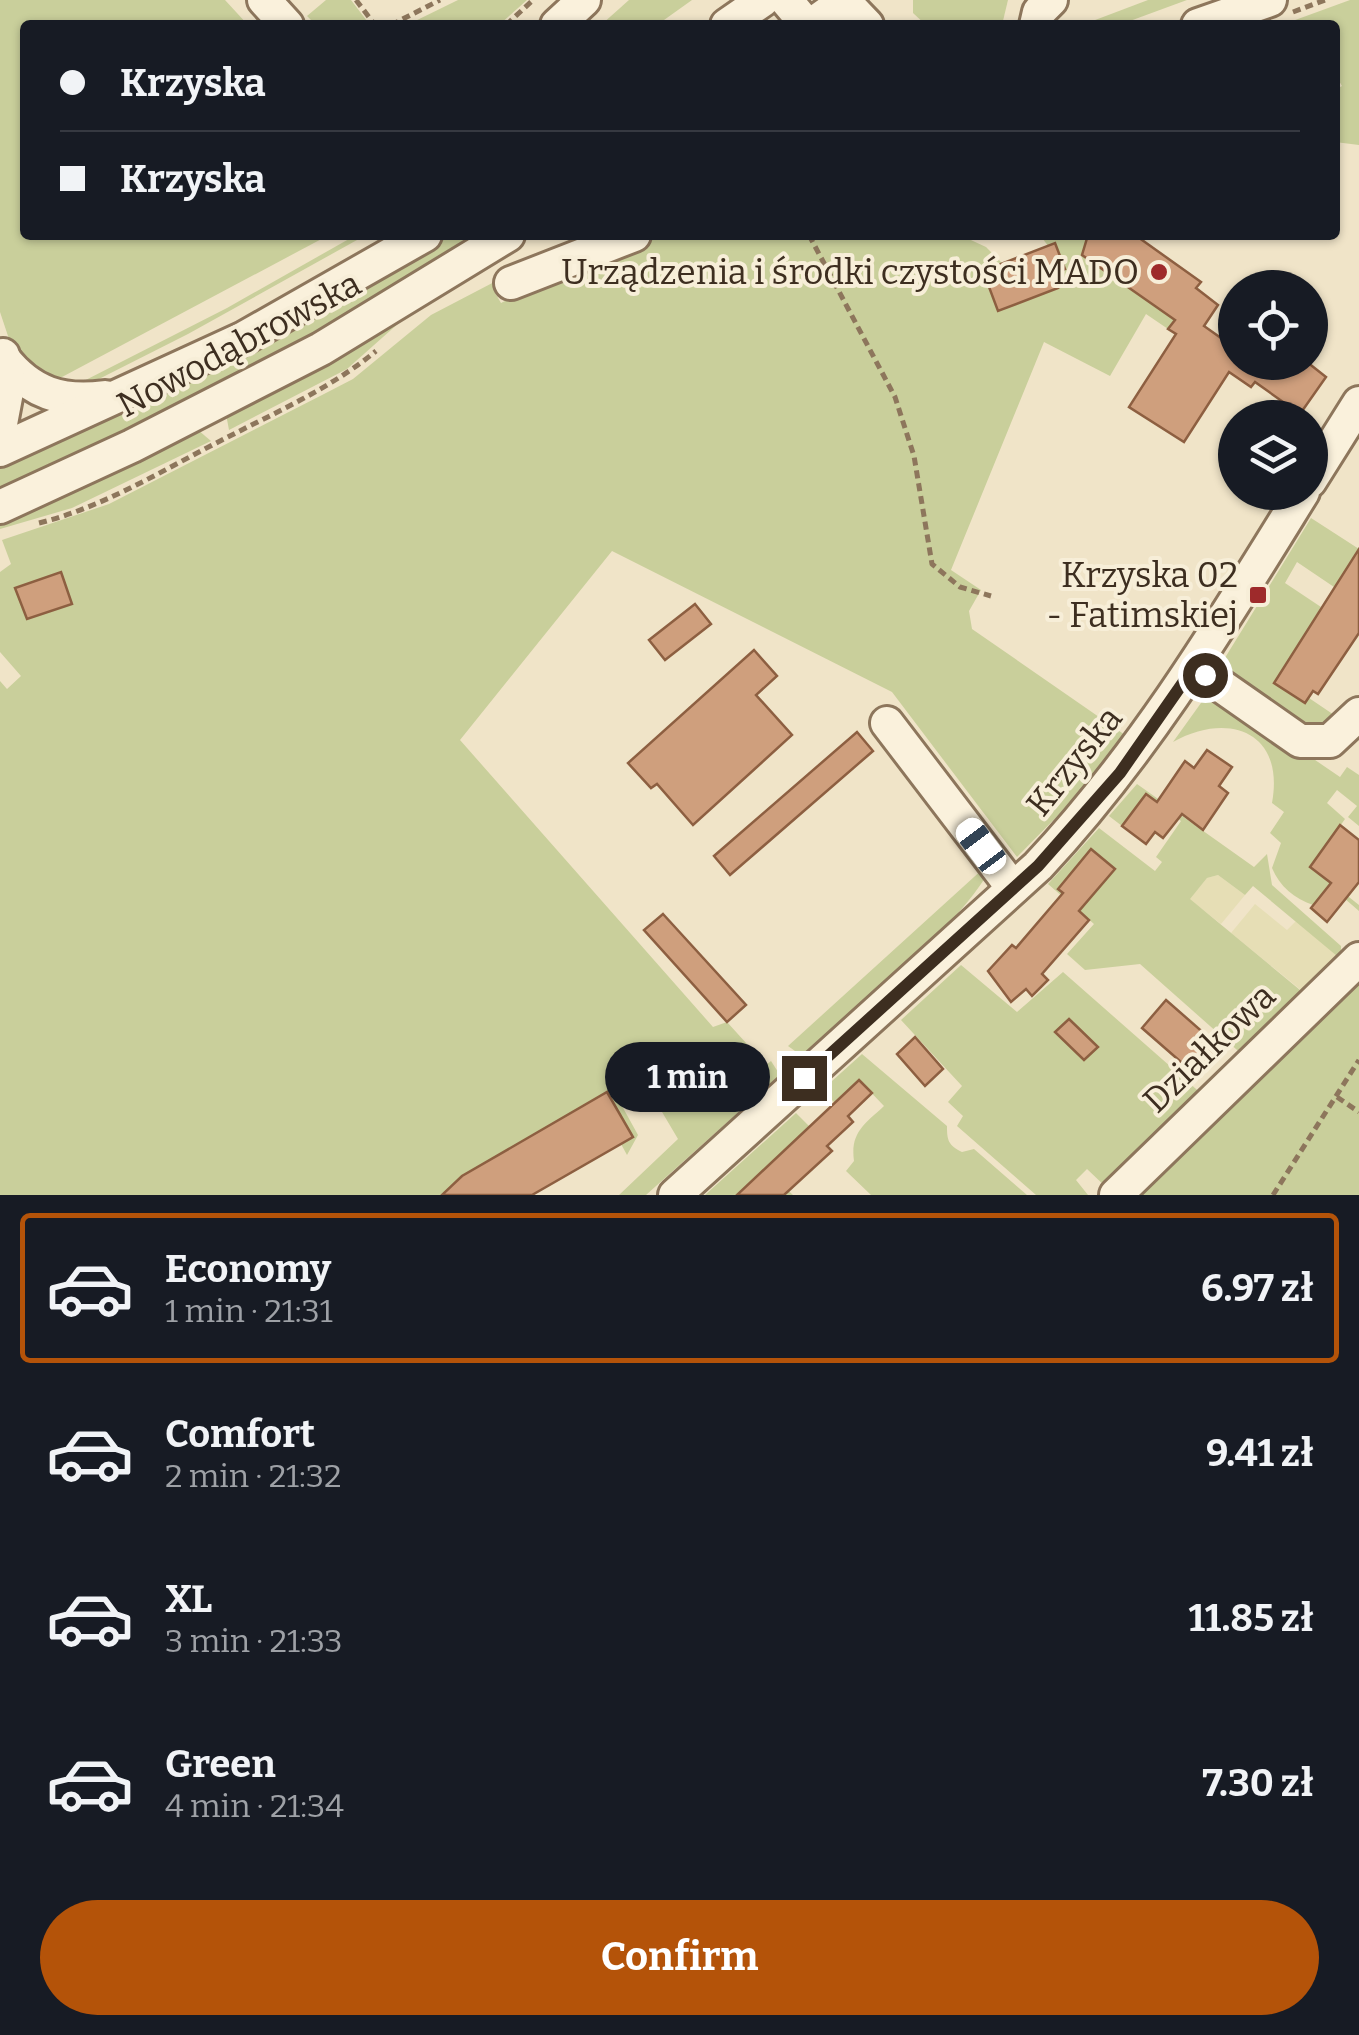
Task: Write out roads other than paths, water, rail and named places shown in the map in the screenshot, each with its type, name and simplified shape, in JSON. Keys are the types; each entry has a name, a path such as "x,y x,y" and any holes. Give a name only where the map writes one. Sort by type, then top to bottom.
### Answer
{"street":[{"path":"264,0 282,20"},
{"path":"562,20 584,0"},
{"path":"734,20 763,0"},
{"path":"786,0 804,20"},
{"path":"816,20 844,0 862,20"},
{"path":"1212,20 1270,0"},
{"name":"Nowodąbrowska","path":"0,450 271,323 417,240"},
{"name":"Nowodąbrowska","path":"0,507 132,446 322,349 500,240"},
{"path":"512,283 621,240"},
{"name":"Nowodąbrowska","path":"1,355 30,386 58,398 126,393"},
{"name":"Nowodąbrowska","path":"0,429 8,392 1,355"},
{"path":"1328,452 1359,403"},
{"name":"Krzyska","path":"675,1195 1013,888 1084,817 1142,745 1292,510"},
{"path":"1194,667 1300,740 1330,740 1359,714"},
{"path":"887,723 1013,888"},
{"name":"Działkowa","path":"1116,1195 1359,959"}],"place":[{"name":"Urządzenia i środki czystości MADO","path":"1159,272"},
{"name":"Krzyska 02 - Fatimskiej","path":"1258,595"}]}
